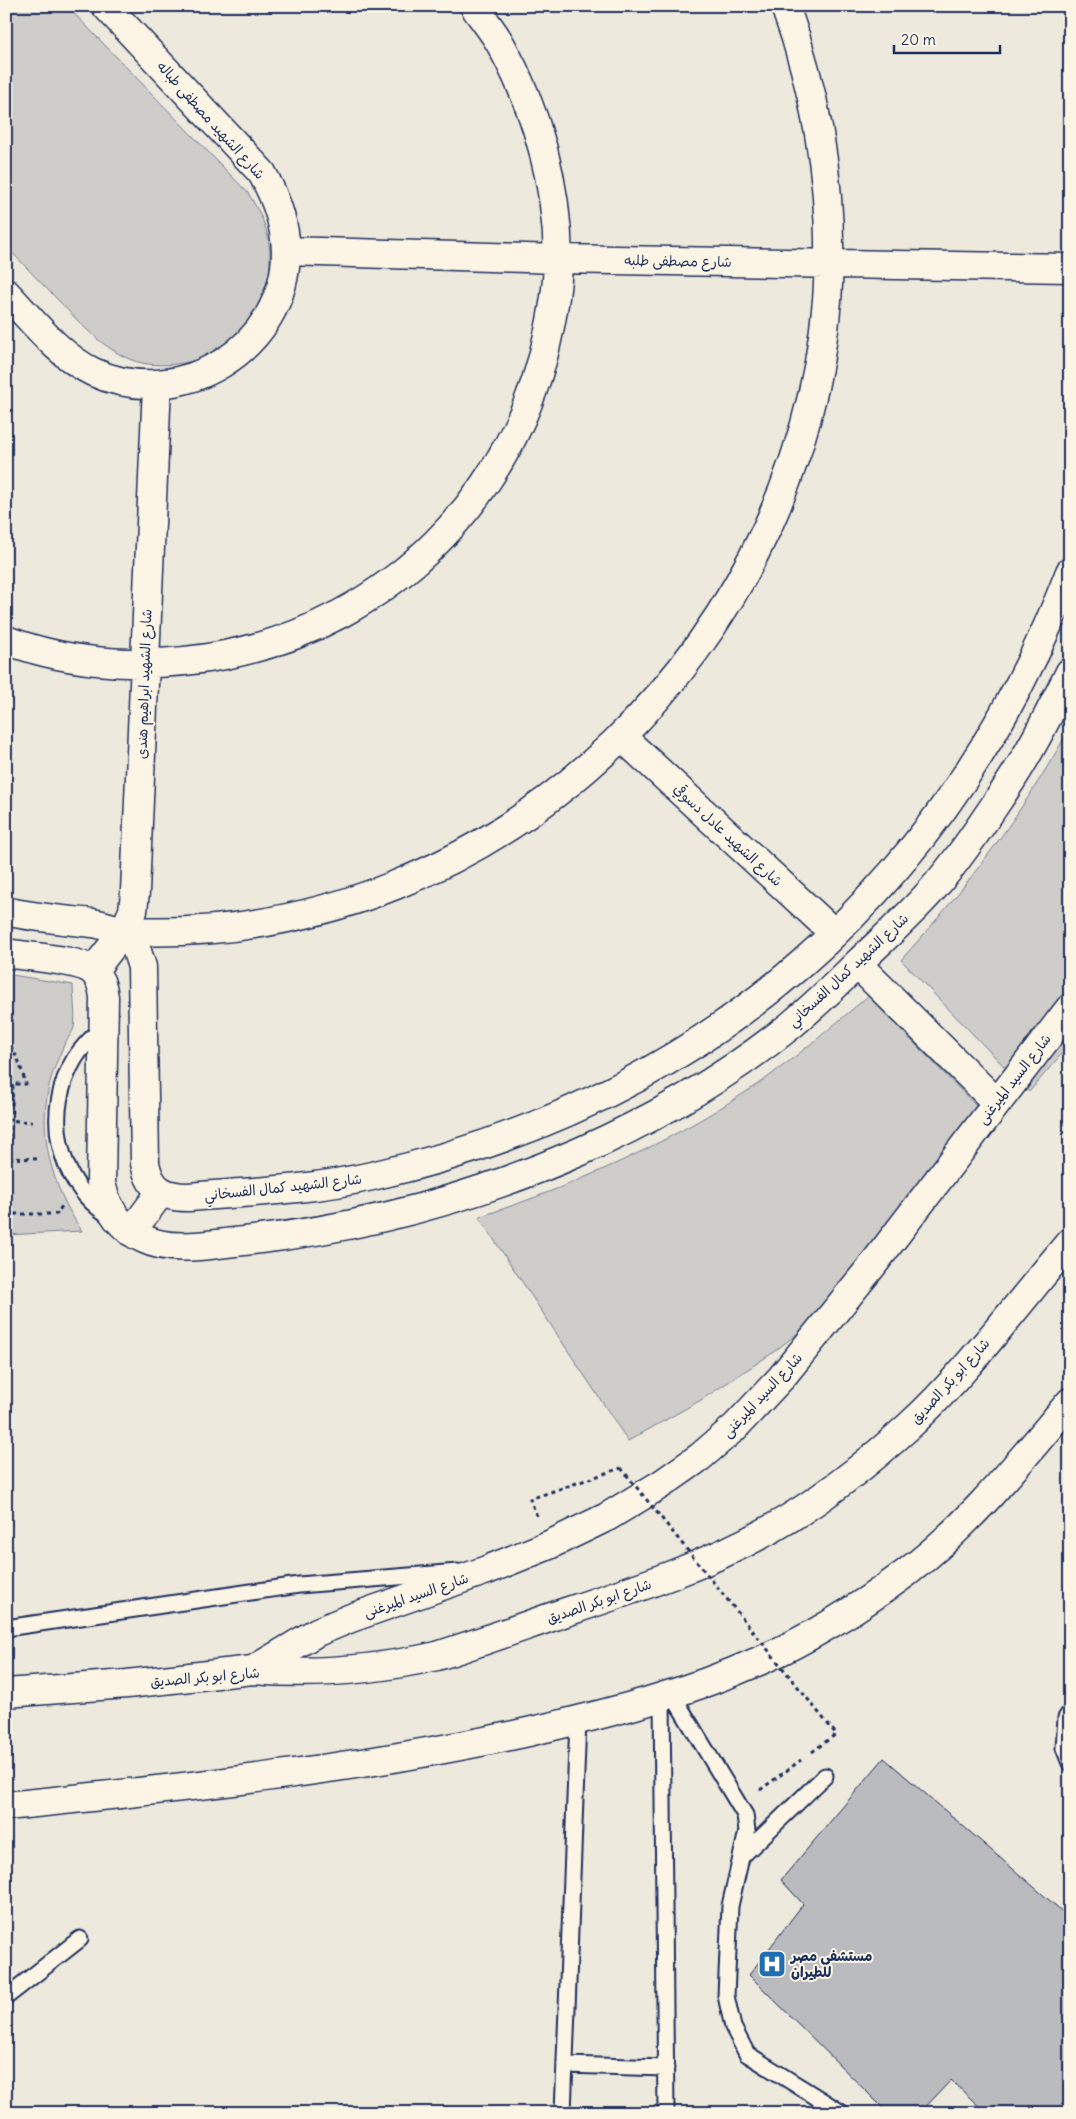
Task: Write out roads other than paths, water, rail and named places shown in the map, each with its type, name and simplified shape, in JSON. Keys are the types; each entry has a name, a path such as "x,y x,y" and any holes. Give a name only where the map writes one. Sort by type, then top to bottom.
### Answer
{"main road":[{"name":"شارع الشهيد مصطفى طباله","path":"6,293 56,346 73,360 92,371 113,379 135,384 157,385 183,381 207,372 230,359 249,342 265,321 277,298 284,273 286,251 282,220 274,196 262,172 106,6"},
{"path":"6,640 56,654 100,661 145,663 199,660 251,650 302,633 351,609 396,579 436,544 472,504 502,459 526,411 544,360 554,307 558,259 554,199 542,145 524,93 501,44 474,6"},
{"path":"6,911 64,921 100,924 124,932 192,931 261,923 328,908 393,886 456,858 515,824 571,783 622,737 663,693 699,646 732,596 760,543 783,489 802,432 812,394 825,315 829,265 827,199 821,143 810,87 785,6"},
{"name":"شارع مصطفى طلبه","path":"286,251 829,265 1070,268"},
{"name":"شارع الشهيد ابراهيم هندى","path":"93,971 124,932 133,911 157,385"},
{"name":"شارع الشهيد كمال الفسخاني","path":"161,1192 169,1196 188,1197 305,1187 368,1177 430,1162 490,1144 608,1094 670,1058 749,1007 790,975 864,905 931,826 966,778 997,728 1026,675 1051,621 1070,572"},
{"name":"شارع الشهيد كمال الفسخاني","path":"124,1227 145,1240 160,1244 191,1246 316,1232 371,1221 424,1207 530,1172 581,1151 630,1127 718,1078 790,1025 825,996 892,932 932,889 968,844 1006,788 1040,730 1070,672"},
{"name":"شارع الشهيد عادل دسوقي","path":"622,737 834,933"},
{"path":"6,954 76,964 93,971 103,987 101,1183 104,1197 124,1227 161,1192 150,1180 145,1163 142,967 136,948 124,932"},
{"path":"857,964 996,1102"},
{"name":"شارع السيد الميرغنى","path":"252,1670 317,1632 351,1618 487,1570 549,1545 607,1517 663,1483 700,1457 735,1427 781,1378 830,1318 1070,1008"},
{"name":"شارع ابو بكر الصديق","path":"6,1693 127,1684 252,1670 315,1673 368,1669 407,1663 466,1647 655,1581 714,1558 772,1529 800,1512 846,1480 910,1425 970,1360 1070,1242"},
{"path":"6,1806 207,1785 332,1768 455,1747 578,1720 667,1695 729,1674 800,1641 860,1605 909,1570 974,1513 1070,1402"}],"lane":[{"path":"104,1027 88,1041 76,1057 66,1076 59,1096 58,1138 64,1159 73,1178 85,1195 100,1210 124,1227"},
{"path":"6,1628 299,1585 487,1570"},
{"path":"667,1695 746,1815 747,1831 735,1880 730,1915 726,1996 733,2027 747,2054 842,2113"},
{"path":"666,2113 667,1695"},
{"path":"1070,1712 1066,1718 1064,1748 1070,1763"},
{"path":"563,2113 578,1720"},
{"path":"742,1856 825,1776"},
{"path":"6,1996 80,1939"},
{"path":"565,2065 666,2068"}],"place":[{"name":"مستشفى مصر للطيران","path":"772,1964"}]}
